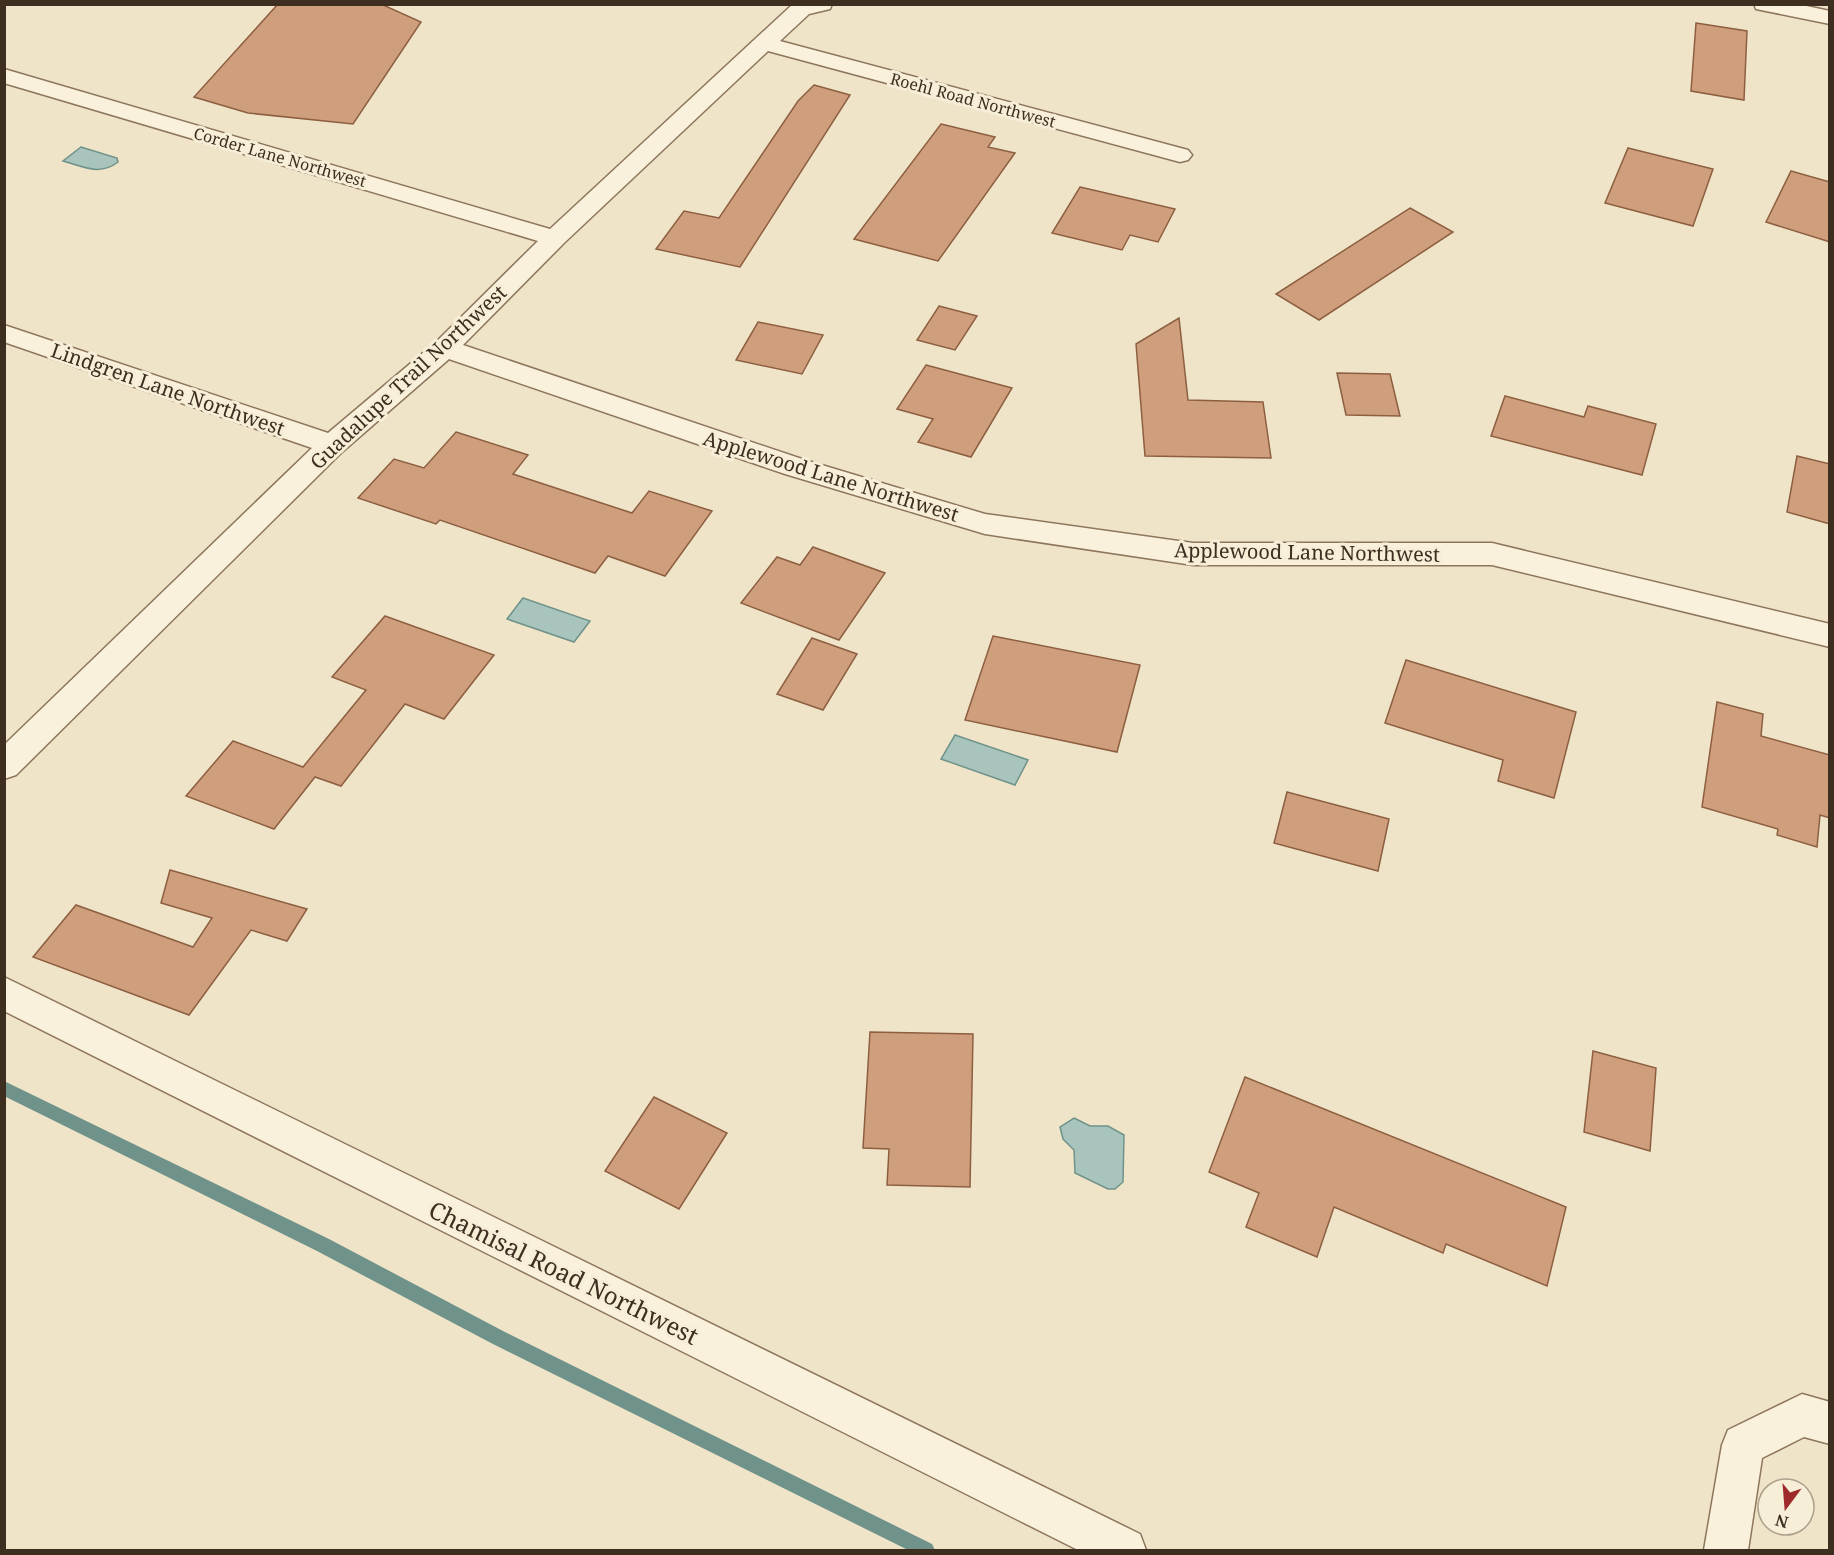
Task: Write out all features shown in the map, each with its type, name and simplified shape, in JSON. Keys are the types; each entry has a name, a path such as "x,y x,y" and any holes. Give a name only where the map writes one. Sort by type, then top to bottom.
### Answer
{"street":[{"path":"1764,4 1830,18"},
{"name":"Guadalupe Trail Northwest","path":"4,765 332,445 445,348 555,238 766,44 802,6"},
{"name":"Roehl Road Northwest","path":"766,44 1180,155"},
{"name":"Corder Lane Northwest","path":"4,75 555,238"},
{"name":"Lindgren Lane Northwest","path":"4,333 332,445"},
{"name":"Applewood Lane Northwest","path":"445,348 795,467 985,524 1193,555 1492,554 1830,636"},
{"name":"Chamisal Road Northwest","path":"4,993 1124,1551"},
{"path":"1726,1551 1743,1445 1802,1415 1830,1423"}],"water":[{"path":"81,147 117,158 118,162 105,169 92,169 63,161"},
{"path":"523,598 590,621 574,642 507,619"},
{"path":"955,735 1028,760 1015,785 941,759"},
{"path":"1074,1118 1090,1126 1108,1126 1124,1135 1123,1182 1115,1189 1108,1189 1075,1173 1074,1150 1063,1139 1060,1127"}],"building":[{"path":"278,4 381,4 421,22 353,124 248,113 194,97"},
{"path":"1696,23 1747,31 1744,100 1691,91"},
{"path":"814,85 850,95 740,267 656,249 684,211 719,218 798,101"},
{"path":"941,124 995,137 988,147 1015,153 938,261 854,239"},
{"path":"1628,148 1713,169 1693,226 1605,203"},
{"path":"1791,171 1830,182 1830,242 1766,222"},
{"path":"1080,187 1175,209 1158,242 1130,235 1122,250 1052,233"},
{"path":"1410,208 1453,232 1319,320 1276,294"},
{"path":"939,306 977,316 955,350 917,340"},
{"path":"1179,318 1188,400 1263,402 1271,458 1145,456 1136,344"},
{"path":"758,322 823,335 802,374 736,360"},
{"path":"926,365 1012,388 971,457 918,442 933,419 897,409"},
{"path":"1337,373 1390,374 1400,416 1346,415"},
{"path":"1505,396 1584,417 1588,406 1656,424 1642,475 1491,436"},
{"path":"456,432 528,455 513,474 632,513 649,491 712,511 665,576 608,556 595,573 440,520 436,524 358,498 394,459 424,468"},
{"path":"1797,456 1830,464 1830,524 1787,512"},
{"path":"813,547 885,573 839,640 741,603 777,557 800,565"},
{"path":"385,616 494,655 444,719 405,704 341,786 315,777 274,829 186,796 233,741 303,767 366,690 332,677"},
{"path":"993,636 1140,665 1117,752 965,720"},
{"path":"812,638 857,654 823,710 777,694"},
{"path":"1406,660 1576,712 1554,798 1498,781 1503,760 1385,723"},
{"path":"1717,702 1763,714 1761,736 1830,755 1830,818 1820,815 1817,847 1777,835 1778,829 1702,807"},
{"path":"1287,792 1389,819 1378,871 1274,843"},
{"path":"170,870 307,909 287,941 251,930 189,1015 33,957 76,905 193,947 212,918 161,903"},
{"path":"870,1032 973,1034 970,1187 887,1185 889,1149 863,1148"},
{"path":"1593,1051 1656,1068 1650,1151 1584,1132"},
{"path":"1245,1077 1566,1207 1547,1286 1446,1244 1443,1253 1334,1207 1317,1257 1246,1227 1259,1193 1209,1172"},
{"path":"654,1097 727,1133 679,1209 605,1171"}],"waterway":[{"path":"4,1088 323,1245 497,1337 926,1550"}]}
